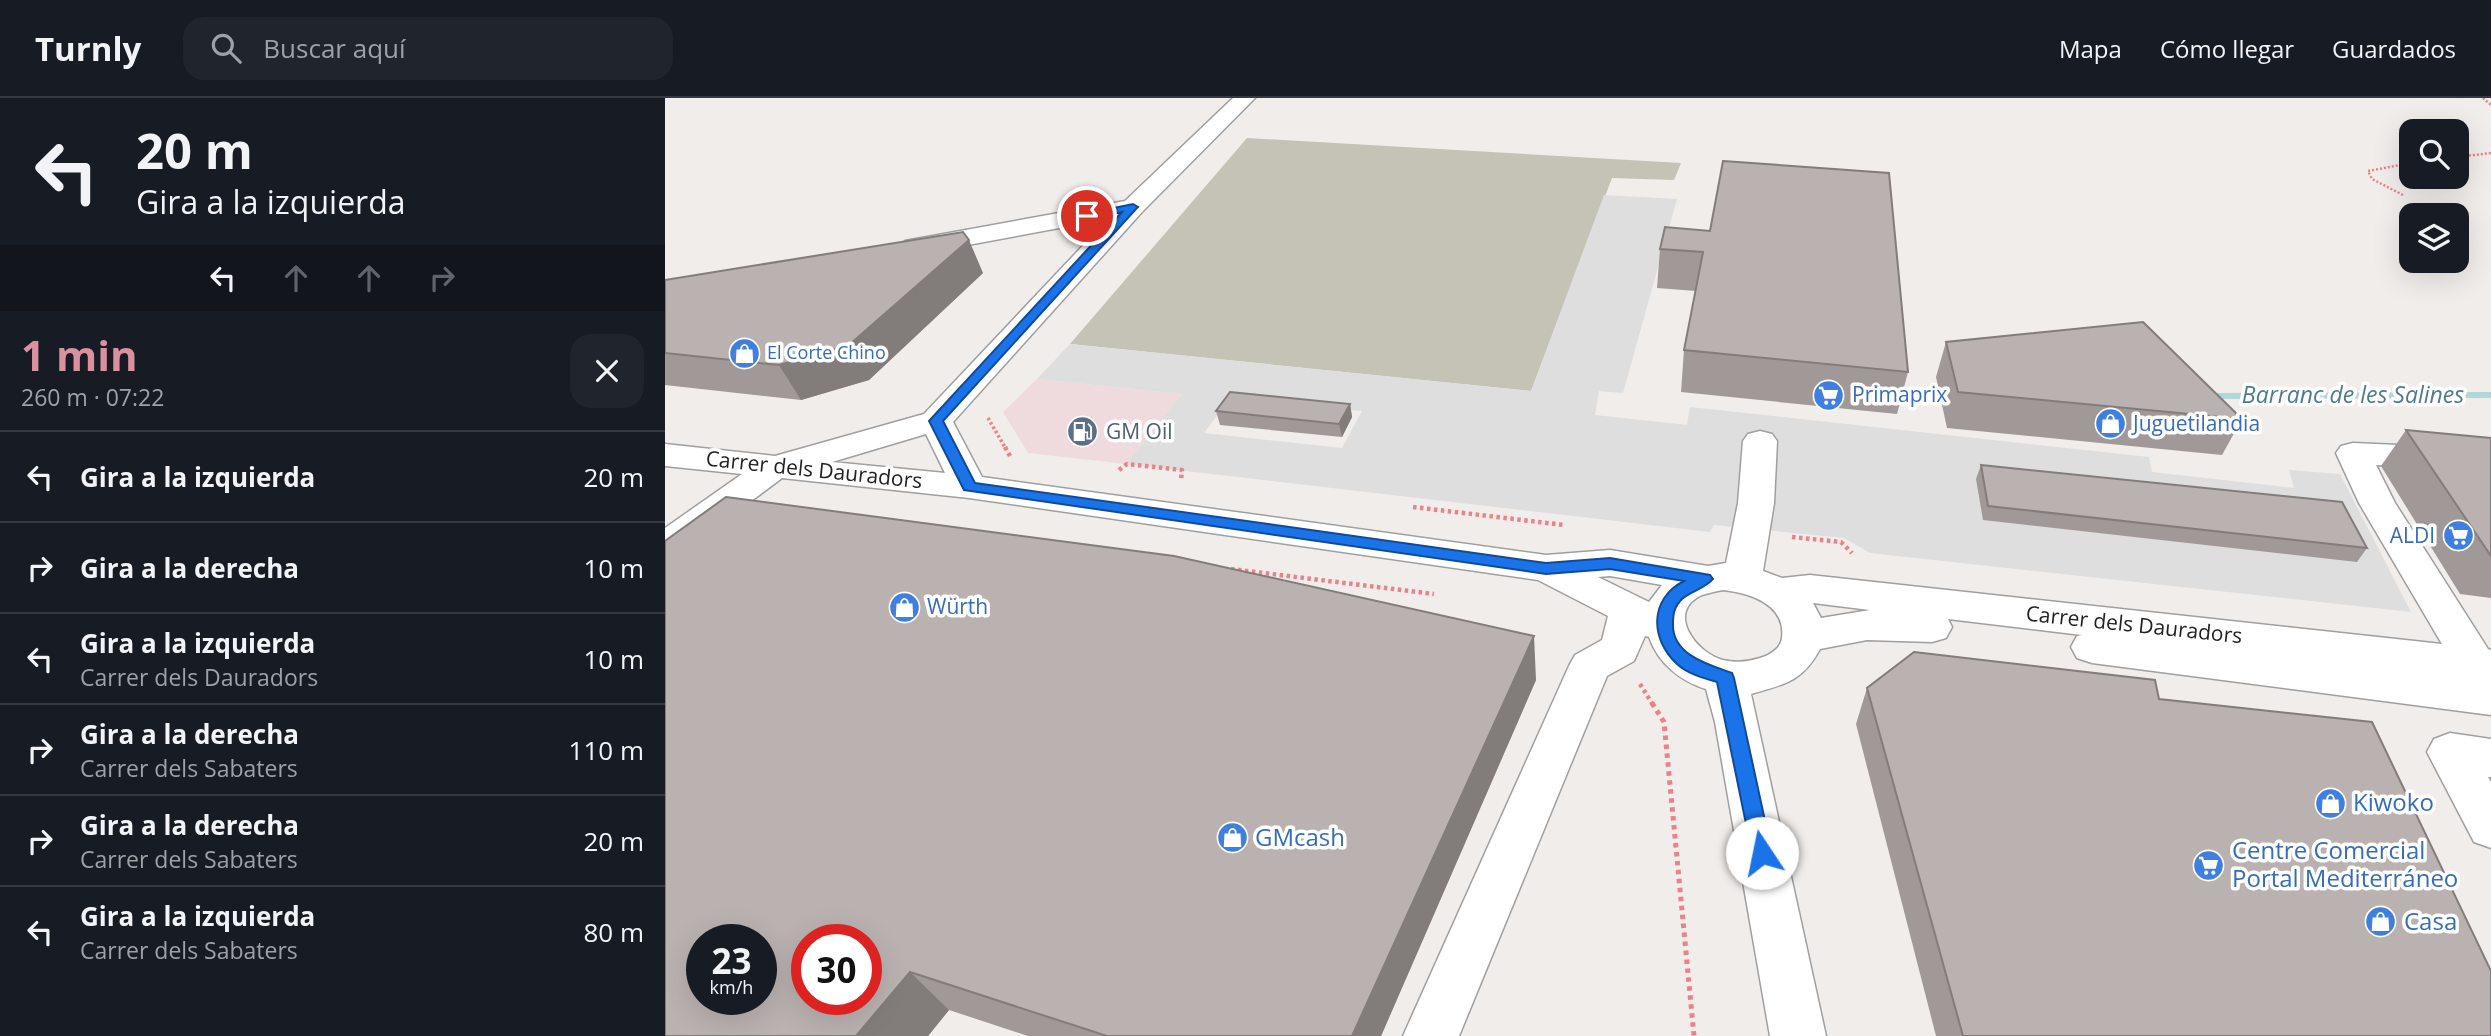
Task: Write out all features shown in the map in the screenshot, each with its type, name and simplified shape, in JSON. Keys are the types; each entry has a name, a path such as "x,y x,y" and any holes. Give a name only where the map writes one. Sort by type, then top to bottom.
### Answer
{"street":[{"path":"665,547 775,467 936,421 1133,207 1245,98"},
{"path":"883,252 1019,230 1133,207"},
{"path":"936,421 969,487"},
{"path":"1742,583 1756,503 1760,441"},
{"path":"2486,676 2377,503 2353,453 2491,460"},
{"name":"Carrer dels Dauradors","path":"665,454 969,487 1546,568 1610,563 1742,583 1809,589 2486,676"},
{"name":"Carrer dels Dauradors","path":"1546,568 1624,631 1645,617 1672,647"},
{"path":"1742,583 1798,614 1803,639 1797,654 1786,666 1769,675 1747,679 1725,678 1685,661 1672,647 1664,630 1664,613 1672,598 1686,586 1742,583"},
{"name":"Carrer dels Dauradors","path":"1803,639 1844,626 1899,623 2486,676"},
{"path":"1431,1036 1590,666 1624,631"},
{"path":"1725,678 1737,722 1797,1036"},
{"path":"2491,758 2450,752 2491,827"}],"path":[{"path":"2483,98 2491,105"},
{"path":"2469,156 2491,153"},
{"path":"2399,165 2368,171 2372,179 2403,195"},
{"path":"1226,569 1446,596"},
{"path":"1624,631 1664,722 1694,1036"}],"shaded area":[{"path":"1247,138 1681,163 1674,180 1612,178 1531,391 1070,344"},
{"path":"1604,195 1677,199 1623,393 1599,391 1595,415 1687,425 1690,407 2149,457 2152,472 2294,488 2289,470 2340,474 2411,612 1870,553 1844,538 1714,525 1710,532 1126,464 1182,394 1037,379 1070,344 1531,391","holes":["1230,398 1362,411 1342,448 1204,433"]},
{"name":"GM Oil","path":"1037,379 1182,394 1126,464 1028,453 1003,412"}],"building":[{"path":"1723,161 1889,173 1908,372 1684,350 1703,252 1660,249 1665,227 1710,231"},
{"path":"963,232 969,240 849,345 779,365 665,353 665,280"},
{"path":"2143,322 2242,419 1958,392 1946,342"},
{"path":"1230,392 1350,404 1339,424 1216,411"},
{"path":"2406,430 2491,438 2491,556"},
{"path":"1981,465 2342,502 2367,548 1988,506"},
{"path":"726,497 1174,556 1534,636 1352,1036 1107,1036 910,972 882,1005 882,924 791,924 791,1015 874,1015 856,1036 665,1036 665,541"},
{"path":"1914,652 2155,680 2159,699 2372,722 2491,971 2491,1036 1963,1036 1867,688"}],"waterway":[{"name":"Barranc de les Salines","path":"2216,396 2491,395"}],"place":[{"name":"El Corte Chino","path":"744,353"},
{"name":"Primaprix","path":"1829,395"},
{"name":"Juguetilandia","path":"2110,424"},
{"name":"GM Oil","path":"1083,432"},
{"name":"ALDI","path":"2458,536"},
{"name":"Würth","path":"904,607"},
{"name":"Kiwoko","path":"2330,803"},
{"name":"GMcash","path":"1232,838"},
{"name":"Centre Comercial Portal Mediterráneo","path":"2209,865"},
{"name":"Casa","path":"2381,922"}],"route":[{"path":"1087,216 1133,207 936,421 969,487 1546,568 1610,563 1705,579 1686,586 1672,598 1664,613 1664,630 1672,647 1685,661 1725,678 1737,722 1762,853"}]}
